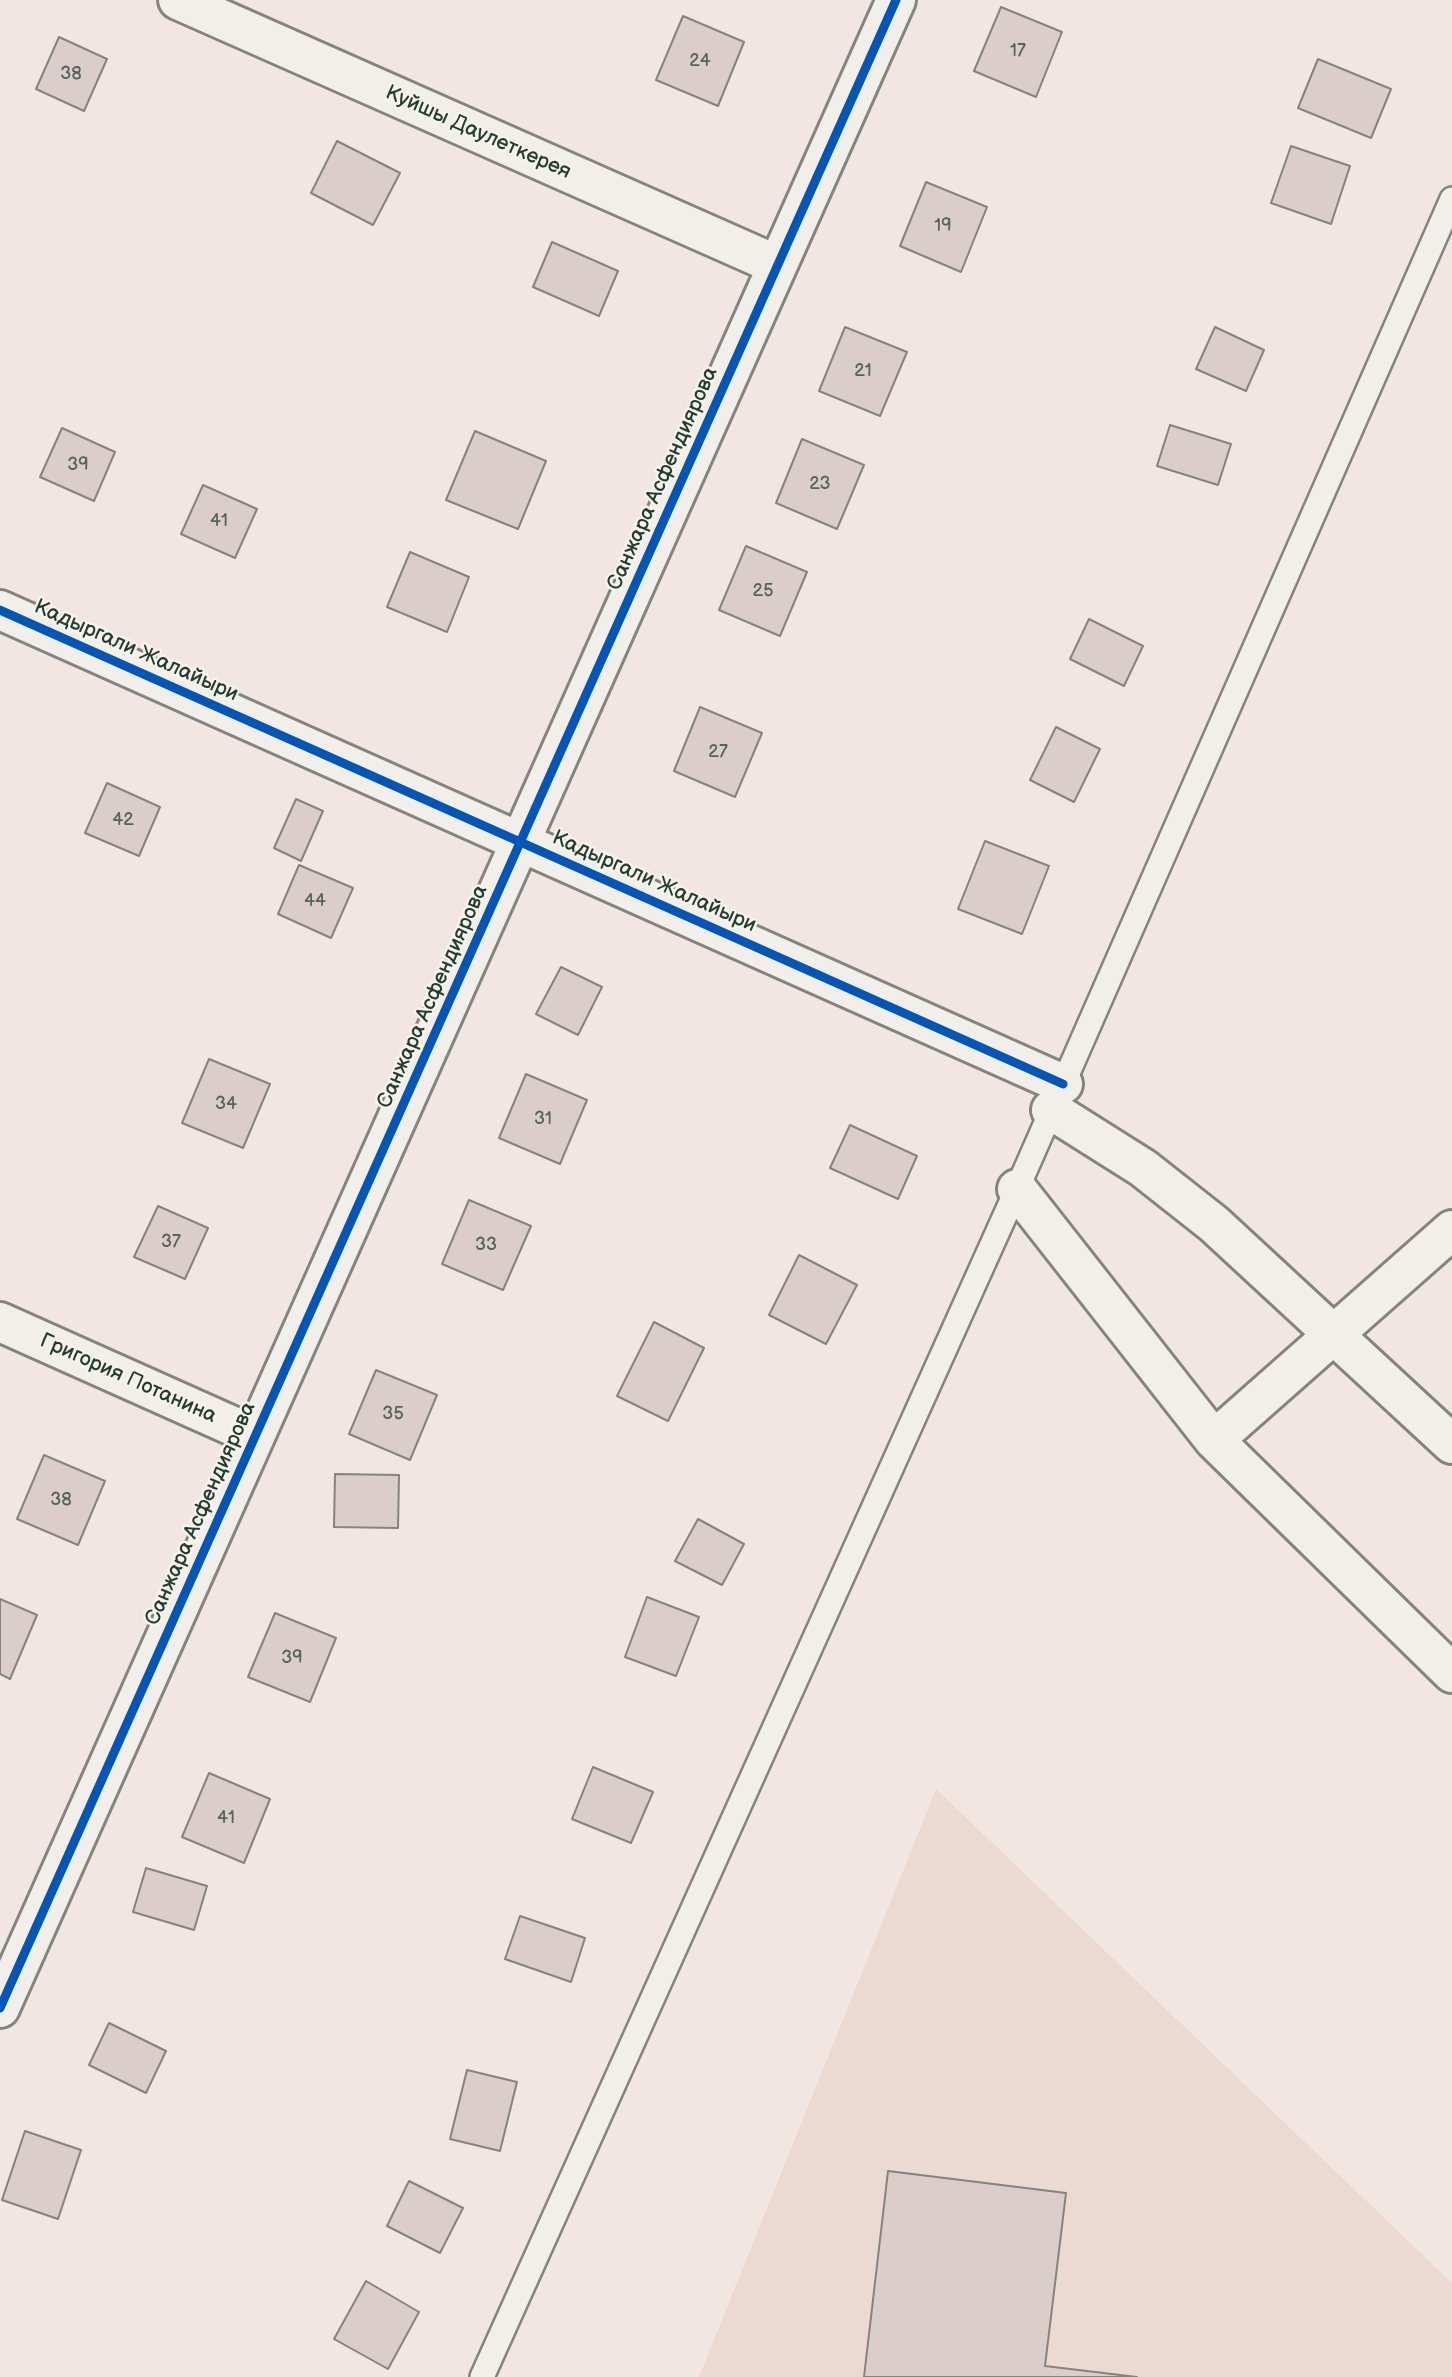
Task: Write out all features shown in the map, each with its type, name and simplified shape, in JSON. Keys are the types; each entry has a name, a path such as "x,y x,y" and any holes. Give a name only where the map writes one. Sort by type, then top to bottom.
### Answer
{"street":[{"name":"Куйшы Даулеткерея","path":"178,0 777,265"},
{"name":"Санжара Асфендиярова","path":"0,2008 897,0"},
{"name":"Кадыргали Жалайыри","path":"0,610 521,842 1057,1097 1204,1216 1336,1334 1452,1444"},
{"path":"1017,1189 1214,1440 1452,1673"},
{"path":"1214,1440 1452,1230"},
{"name":"Григория Потанина","path":"0,1322 255,1436"}],"lane":[{"path":"482,2377 1017,1189 1452,199"}],"shaded area":[{"path":"936,1789 1452,2283 1452,2377 699,2377"}],"building":[{"path":"1001,7 1062,32 1036,97 974,71"},
{"path":"683,16 744,42 718,106 656,80"},
{"path":"59,37 107,59 84,111 36,89"},
{"path":"1318,59 1391,89 1371,138 1298,108"},
{"path":"337,141 400,173 373,225 311,193"},
{"path":"1291,146 1350,166 1331,224 1271,203"},
{"path":"926,182 987,207 961,272 900,246"},
{"path":"552,242 618,271 599,316 533,287"},
{"path":"845,327 907,352 880,416 819,391"},
{"path":"1215,327 1264,350 1246,391 1196,369"},
{"path":"1170,425 1231,444 1218,485 1157,466"},
{"path":"62,428 115,452 94,501 40,477"},
{"path":"475,431 546,461 518,529 446,500"},
{"path":"802,439 864,465 837,529 776,503"},
{"path":"203,485 257,509 235,558 181,534"},
{"path":"746,546 807,572 780,636 719,610"},
{"path":"410,552 469,577 447,632 387,607"},
{"path":"1089,619 1143,646 1124,686 1070,659"},
{"path":"700,707 762,733 735,797 674,771"},
{"path":"1056,727 1100,749 1074,802 1030,780"},
{"path":"107,783 160,807 139,856 85,833"},
{"path":"296,799 323,811 301,861 274,848"},
{"path":"985,841 1049,866 1022,934 958,909"},
{"path":"299,865 353,888 331,938 278,914"},
{"path":"561,967 602,987 578,1035 536,1014"},
{"path":"209,1059 270,1084 243,1148 182,1123"},
{"path":"526,1074 587,1100 560,1164 499,1138"},
{"path":"850,1125 917,1156 898,1199 830,1168"},
{"path":"469,1200 531,1226 503,1290 442,1264"},
{"path":"158,1206 208,1228 185,1279 134,1257"},
{"path":"799,1255 857,1285 826,1344 769,1315"},
{"path":"654,1322 704,1348 668,1421 617,1396"},
{"path":"376,1370 437,1395 410,1460 349,1434"},
{"path":"44,1455 105,1481 78,1545 17,1519"},
{"path":"335,1474 399,1475 398,1528 334,1527"},
{"path":"698,1519 744,1544 722,1585 675,1561"},
{"path":"647,1597 699,1617 676,1676 625,1657"},
{"path":"0,1599 37,1615 10,1679 0,1674"},
{"path":"275,1613 336,1638 310,1702 248,1677"},
{"path":"593,1767 653,1792 631,1843 572,1819"},
{"path":"209,1773 270,1799 244,1863 182,1837"},
{"path":"146,1868 207,1886 194,1930 133,1912"},
{"path":"520,1916 585,1938 571,1982 505,1959"},
{"path":"109,2023 166,2051 146,2093 89,2065"},
{"path":"467,2070 517,2082 500,2151 450,2139"},
{"path":"25,2131 81,2150 58,2219 2,2200"},
{"path":"888,2171 1066,2193 1045,2366 1137,2377 864,2377"},
{"path":"409,2181 463,2208 440,2253 387,2226"},
{"path":"366,2281 419,2312 388,2369 334,2339"}],"cycle path":[{"path":"0,2008 896,0"},
{"path":"0,610 1063,1084"}]}
